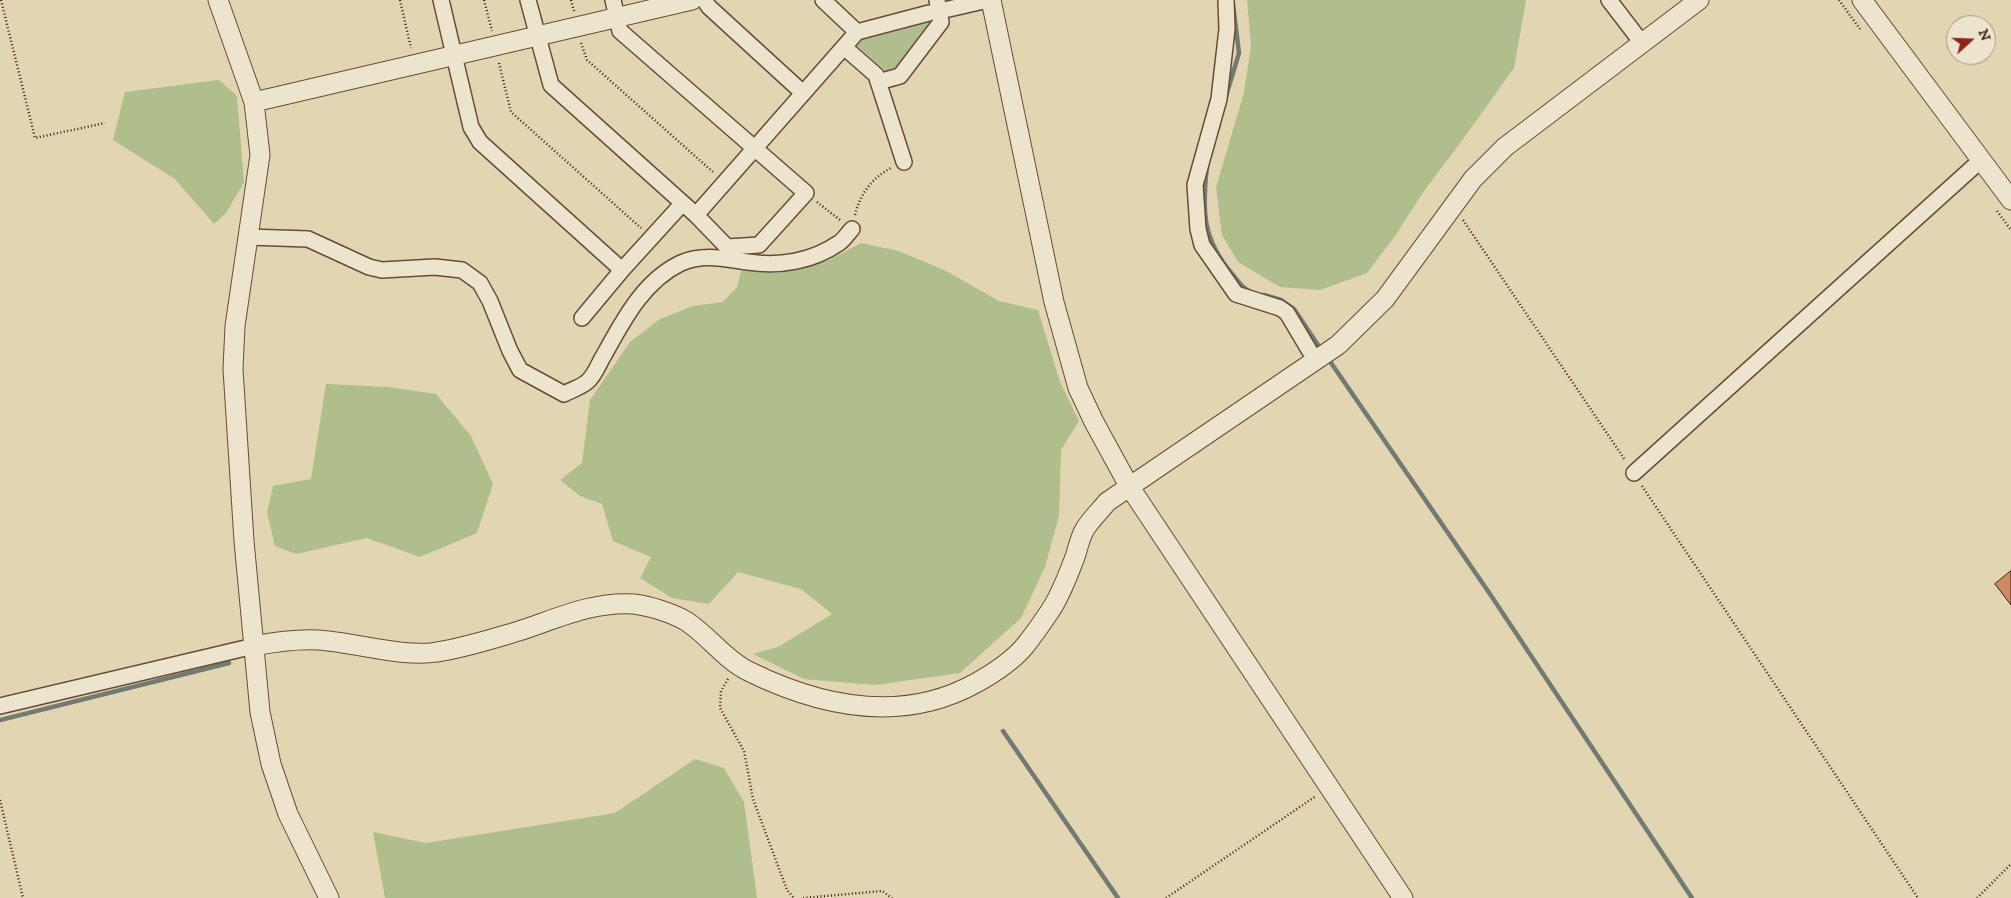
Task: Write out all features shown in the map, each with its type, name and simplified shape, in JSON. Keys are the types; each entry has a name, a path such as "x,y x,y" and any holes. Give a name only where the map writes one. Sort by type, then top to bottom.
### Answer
{"street":[{"path":"218,0 254,102 260,155 236,326 233,369 244,541 260,712 271,764 288,814 329,898"},
{"path":"441,0 471,127 480,142 622,270"},
{"path":"528,0 551,85 696,215 727,247 759,244 806,193 754,150 620,31 615,9"},
{"path":"704,0 708,7 803,93"},
{"path":"823,0 857,32"},
{"path":"696,215 857,32 935,8 990,0 1054,302 1078,388 1094,422 1129,486 1404,898"},
{"path":"1226,0 1227,29 1219,99 1195,185 1198,229 1202,245 1236,294 1280,308 1287,313 1322,356"},
{"path":"1609,0 1642,43"},
{"path":"0,706 278,642 318,640 404,652 433,653 519,631 572,611 634,604 661,611 686,621 736,664 780,687 817,698 856,706 890,707 940,699 964,690 997,671 1023,648 1052,609 1068,576 1084,530 1107,502 1322,356 1385,299 1452,206 1473,180 1505,147 1699,0"},
{"path":"1862,0 2011,200"},
{"path":"254,102 578,27 615,9 686,1"},
{"path":"878,82 900,76 941,22 935,8"},
{"path":"844,47 876,75 904,162"},
{"path":"1634,473 1981,160"},
{"path":"582,318 622,270 682,204"},
{"path":"248,237 308,239 369,267 382,270 435,267 462,270 480,283 490,301 510,351 520,370 564,394 588,381 630,310 642,294 666,273 681,263 694,259 716,257 758,263 784,264 806,259 840,242 852,228"}],"path":[{"path":"1,0 35,138 105,123"},
{"path":"400,0 412,54"},
{"path":"484,0 512,112 652,237"},
{"path":"571,0 587,60 725,183"},
{"path":"806,193 852,228 857,207 870,183 882,173 904,162"},
{"path":"1452,206 1634,473 1918,898"},
{"path":"736,664 722,691 720,708 744,751 753,799 788,890 794,898"},
{"path":"1166,898 1330,787"},
{"path":"0,800 23,898"},
{"path":"1977,898 2011,864"},
{"path":"803,898 882,891 892,898"}],"green space":[{"path":"1247,0 1526,0 1514,68 1424,191 1395,236 1367,273 1320,290 1280,287 1238,262 1222,235 1216,188 1244,92 1251,46"},
{"path":"933,19 935,24 898,71 888,73 856,45 862,37"},
{"path":"219,80 237,96 244,182 226,213 214,224 175,179 113,140 125,92"},
{"path":"861,243 899,251 946,271 999,301 1038,310 1060,382 1079,421 1061,450 1059,516 1045,567 1021,618 960,673 875,685 804,679 753,654 778,647 832,614 801,589 738,572 709,604 672,598 640,578 651,557 613,541 602,504 580,496 560,480 582,463 590,400 630,342 660,319 693,306 723,302 737,287 741,271 785,270 829,260"},
{"path":"326,384 389,387 436,394 471,436 493,484 477,533 420,557 367,538 296,554 275,546 267,513 273,486 311,479"},
{"path":"695,759 724,768 744,802 757,898 385,898 373,832 426,843 615,813"}],"building":[{"path":"2011,571 2011,605 1995,584"}],"waterway":[{"path":"1226,96 1239,53 1233,4"},
{"path":"1207,166 1205,211 1210,237 1223,262 1240,284 1249,291"},
{"path":"1264,295 1281,300 1294,309 1322,351"},
{"path":"1327,357 1490,594 1692,898"},
{"path":"0,720 229,663"},
{"path":"1003,731 1118,898"}]}
